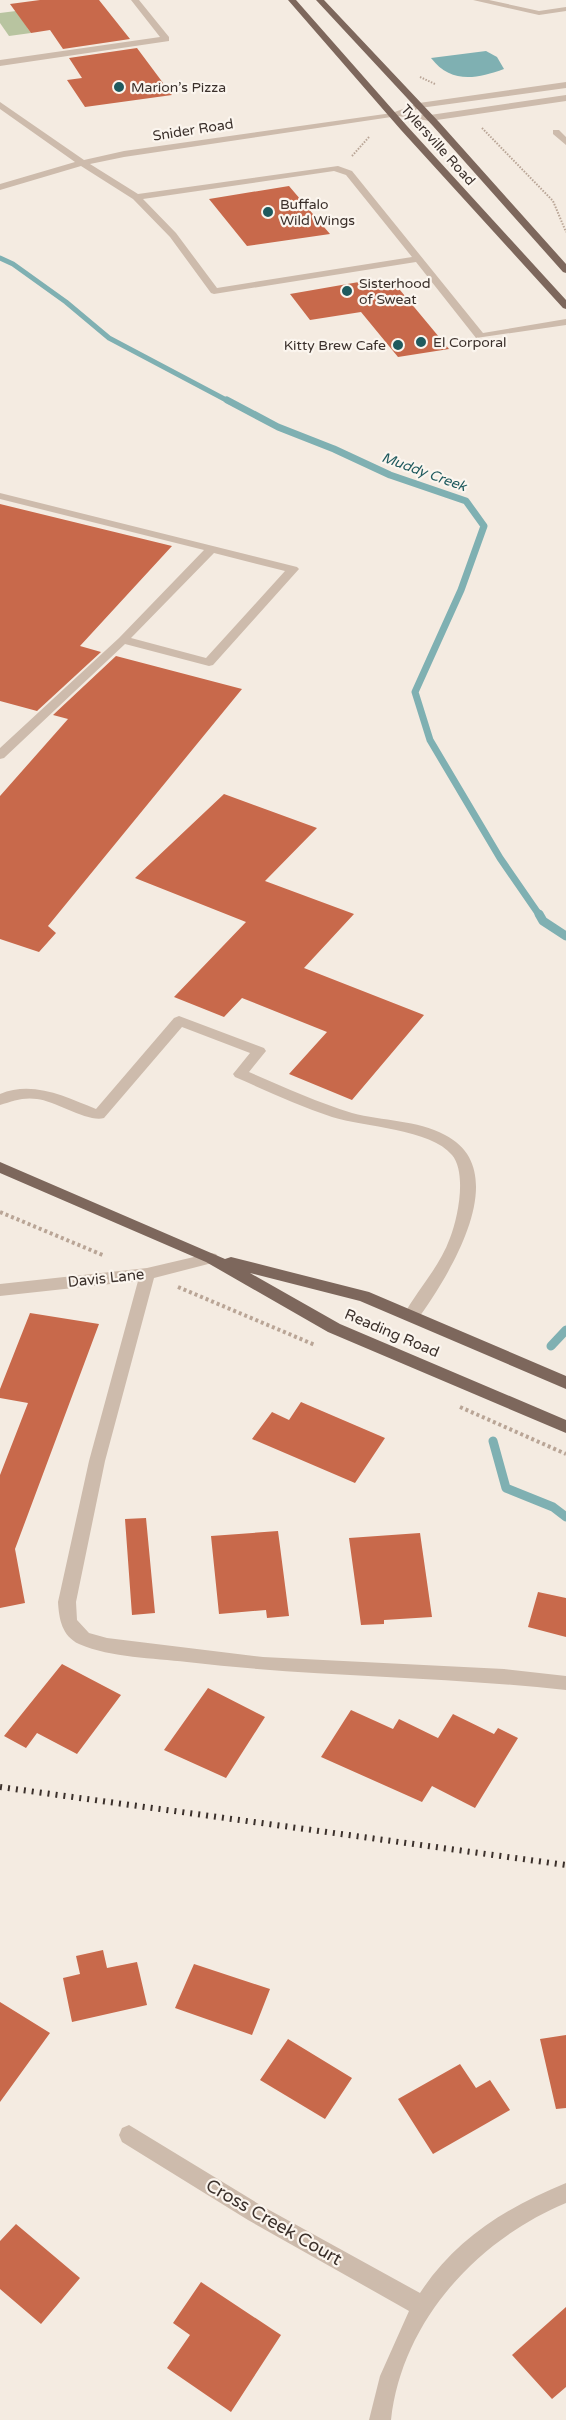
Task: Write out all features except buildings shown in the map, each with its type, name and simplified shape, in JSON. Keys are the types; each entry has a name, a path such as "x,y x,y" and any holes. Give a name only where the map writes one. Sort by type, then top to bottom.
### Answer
{"main road":[{"name":"Tylersville Road","path":"292,0 566,306"},
{"name":"Tylersville Road","path":"321,0 566,270"},
{"name":"Reading Road","path":"0,1167 211,1258 334,1328 566,1427"},
{"name":"Reading Road","path":"211,1258 364,1296 566,1383"}],"street":[{"path":"0,63 166,39 135,0"},
{"path":"477,0 539,12 566,9"},
{"path":"550,11 554,1"},
{"name":"Snider Road","path":"0,187 82,163 196,142 393,115 419,106 566,85"},
{"name":"Snider Road","path":"393,115 430,118 566,98"},
{"path":"0,105 82,163 136,197 173,235 214,291 418,259"},
{"path":"556,132 566,142"},
{"path":"136,197 335,168 349,173 480,336 566,322"},
{"path":"0,496 293,569 209,662 123,640"},
{"path":"0,755 123,640 212,548"},
{"path":"0,1100 8,1095 20,1093 39,1094 99,1115 179,1021 259,1051 240,1074 352,1118 422,1131 450,1145 463,1158 467,1173 467,1204 454,1249 428,1294 411,1316"},
{"name":"Davis Lane","path":"0,1290 147,1274 211,1258"},
{"path":"147,1274 97,1461 68,1602 68,1622 82,1638 107,1645 263,1664 504,1676 566,1683"},
{"name":"Cross Creek Court","path":"129,2135 255,2213 422,2306"},
{"path":"380,2420 388,2380 413,2321 448,2270 493,2229 519,2213 566,2193"}],"path":[{"path":"481,127 553,201 566,232"},
{"path":"345,162 370,136"},
{"path":"0,1212 317,1346"},
{"path":"451,1403 566,1454"}],"green space":[{"path":"16,11 31,33 9,36 0,23 0,13"}],"water":[{"path":"486,51 497,57 504,69 474,77 456,76 447,72 431,58"}],"waterway":[{"name":"Muddy Creek","path":"0,258 13,264 66,302 109,338 230,402"},
{"name":"Muddy Creek","path":"227,400 278,427 334,449 390,475 466,501 484,526 461,590 415,692 430,740 500,858 540,916"},
{"name":"Muddy Creek","path":"539,914 543,921 566,936"},
{"name":"Muddy Creek","path":"551,1346 566,1330"},
{"name":"Muddy Creek","path":"493,1441 506,1488 553,1507 566,1517"}],"railway":[{"path":"0,1787 566,1865"}],"place":[{"name":"Marion’s Pizza","path":"119,87"},
{"name":"Buffalo Wild Wings","path":"268,212"},
{"name":"Sisterhood of Sweat","path":"347,291"},
{"name":"El Corporal","path":"421,342"},
{"name":"Kitty Brew Cafe","path":"398,345"}]}
